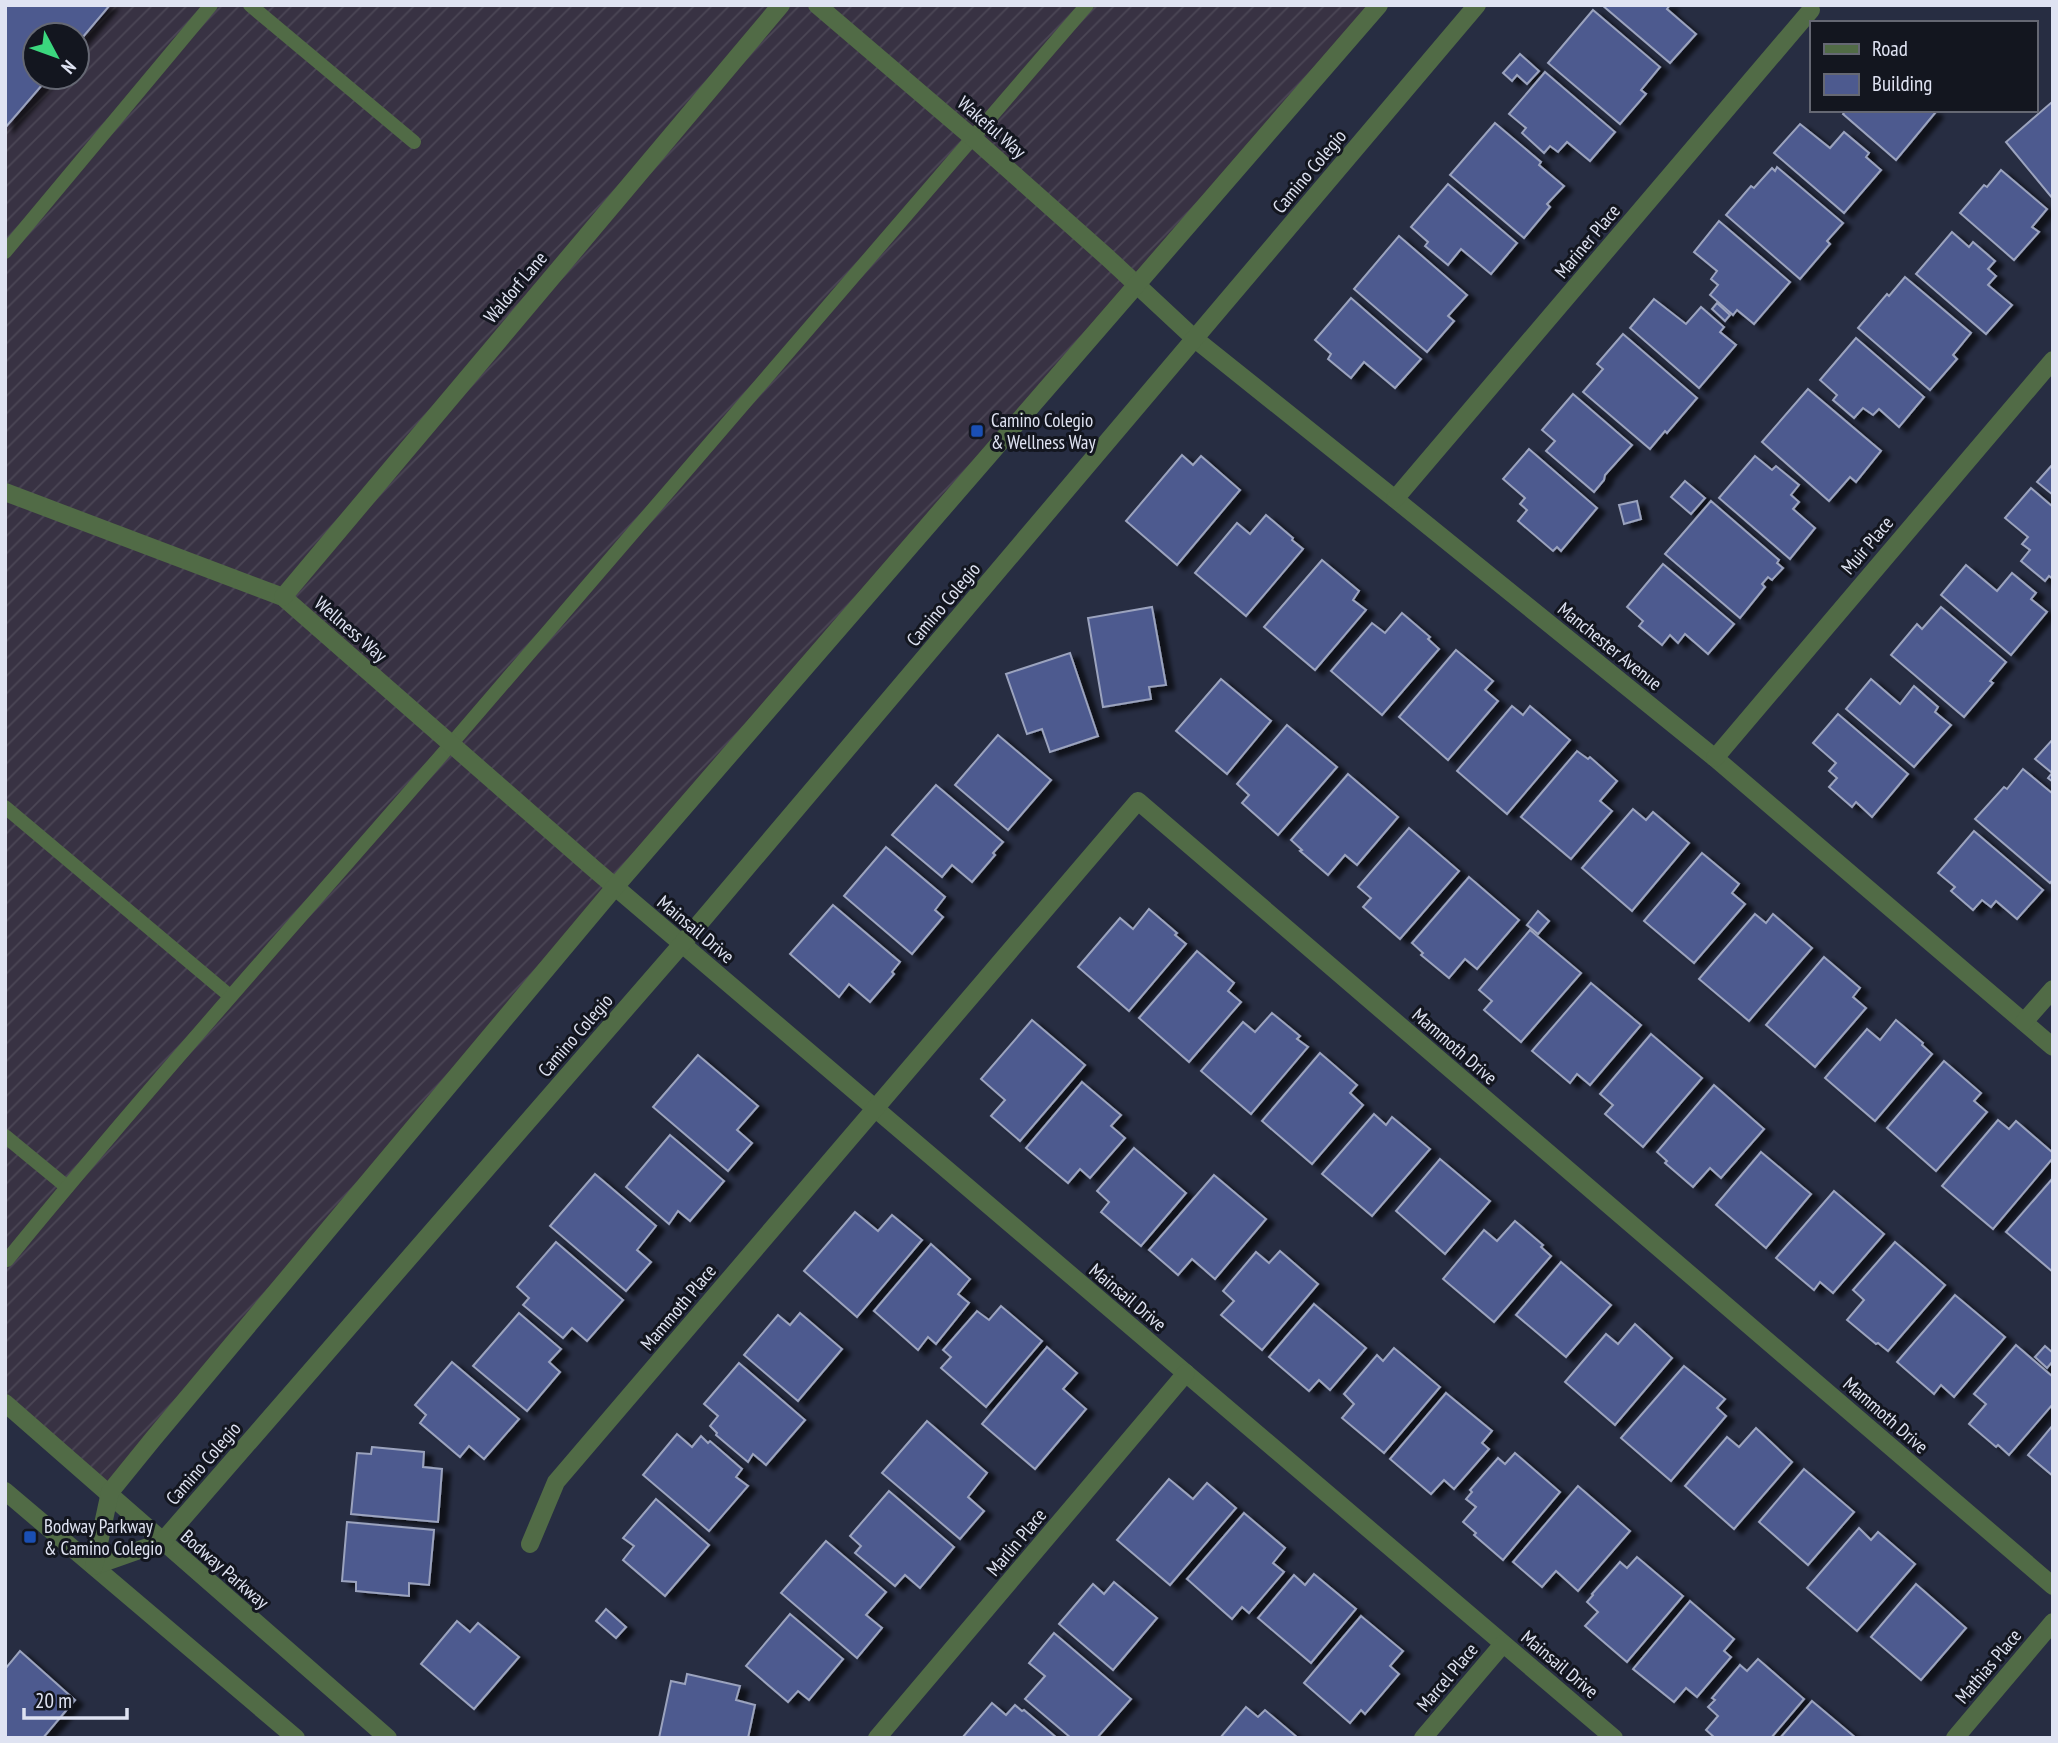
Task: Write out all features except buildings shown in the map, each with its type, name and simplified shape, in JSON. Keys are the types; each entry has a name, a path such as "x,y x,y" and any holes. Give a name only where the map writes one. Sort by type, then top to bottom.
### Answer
{"street":[{"name":"Waldorf Lane","path":"283,597 781,5"},
{"name":"Wakeful Way","path":"817,5 973,138 1136,285"},
{"path":"94,1566 110,1492 615,887 1379,5"},
{"name":"Camino Colegio","path":"94,1566 163,1542 682,944 1478,5"},
{"name":"Mariner Place","path":"1395,499 1811,10"},
{"name":"Manchester Avenue","path":"1136,285 1195,340 1714,758 2053,1047"},
{"name":"Muir Place","path":"1714,758 2053,359"},
{"name":"Wellness Way","path":"5,492 283,597 615,887"},
{"name":"Mammoth Drive","path":"875,1108 1138,801 2053,1586"},
{"name":"Mainsail Drive","path":"615,887 1614,1738"},
{"path":"2024,1022 2053,989"},
{"name":"Mammoth Place","path":"530,1544 556,1482 875,1108"},
{"name":"Marlin Place","path":"877,1738 1186,1373"},
{"name":"Bodway Parkway","path":"5,1403 110,1492 163,1542 388,1738"},
{"path":"5,1491 296,1738"},
{"name":"Mathias Place","path":"1955,1738 2053,1622"},
{"name":"Marcel Place","path":"1423,1738 1503,1644"}],"lane":[{"path":"5,252 211,5"},
{"path":"250,5 414,142"},
{"path":"7,1260 230,996 450,745 1087,5"},
{"path":"5,807 230,996"},
{"path":"5,1136 66,1187"}],"shaded area":[{"path":"5,5 1379,5 110,1492 5,1403"}],"place":[{"name":"Camino Colegio & Wellness Way","path":"977,431"},
{"name":"Bodway Parkway & Camino Colegio","path":"30,1537"}]}
